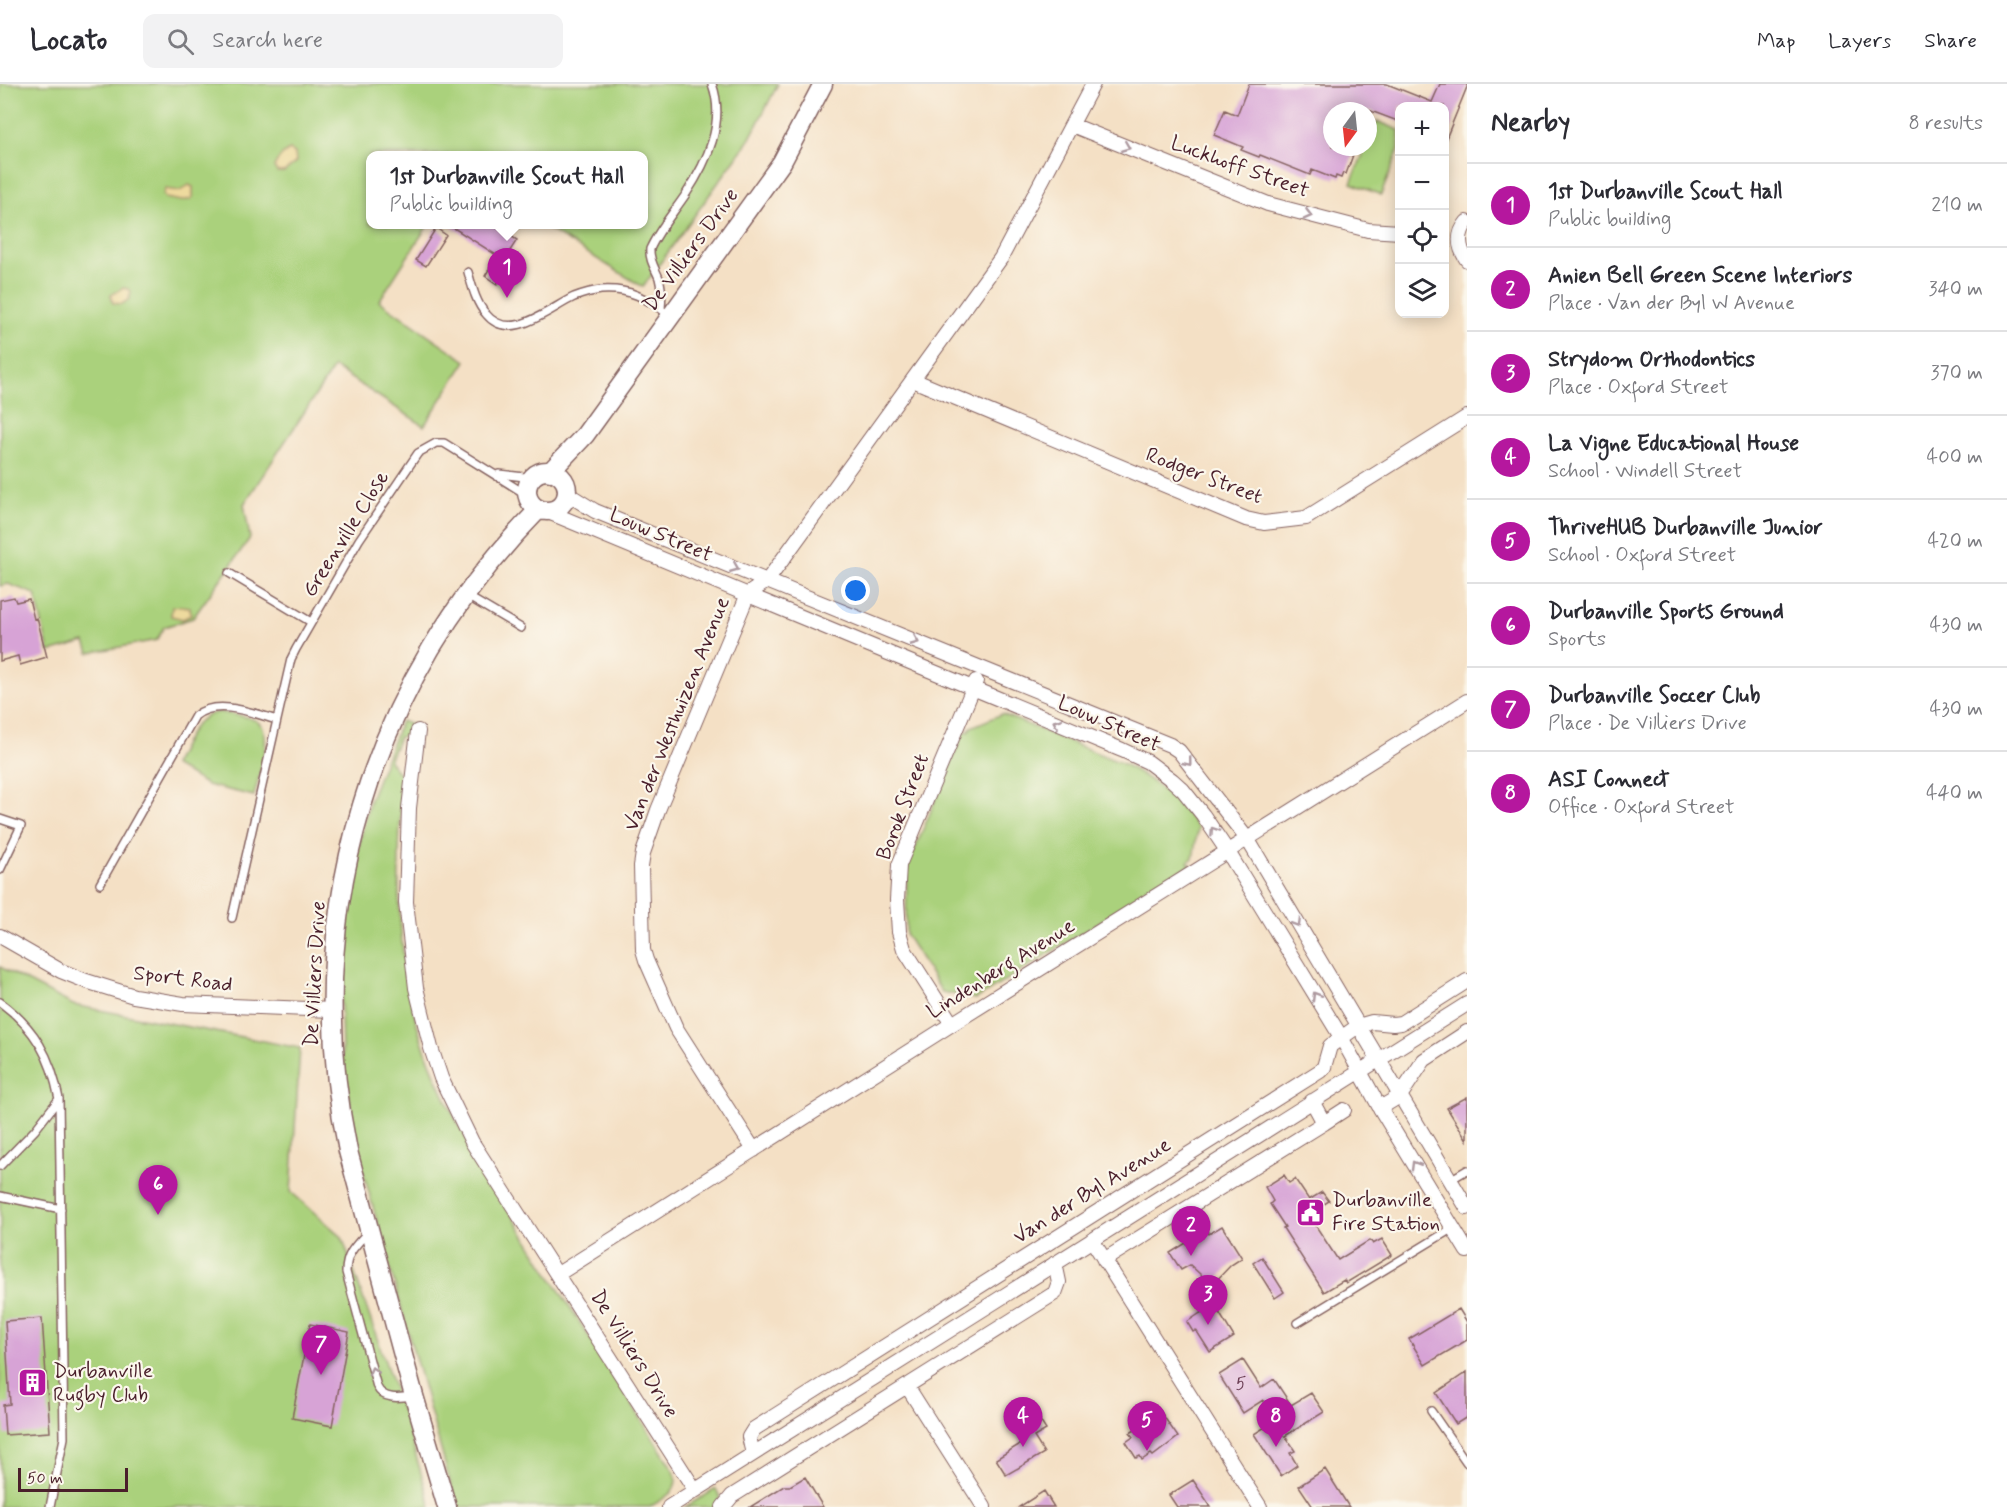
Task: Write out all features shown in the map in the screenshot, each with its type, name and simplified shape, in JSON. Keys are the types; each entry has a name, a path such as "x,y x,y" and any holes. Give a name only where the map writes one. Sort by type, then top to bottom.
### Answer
{"street":[{"name":"De Villiers Drive","path":"447,1507 414,1396 342,1121 334,1059 332,1010 335,935 349,852 365,793 390,728 428,655 467,596 585,435 666,313 782,162 823,84"},
{"name":"Van der Westhuizen Avenue","path":"754,1150 676,1028 646,960 641,866 643,853 658,810 748,594 767,581 1001,258 1093,84"},
{"name":"Luckhoff Street","path":"1072,125 1268,204 1368,230 1395,232"},
{"path":"1467,222 1460,235 1461,249 1467,260"},
{"path":"1449,234 1460,235"},
{"name":"Rodger Street","path":"913,380 1254,522 1264,523 1306,518 1467,417"},
{"name":"Louw Street","path":"544,493 595,511 1175,748 1189,762 1248,840 1467,1208"},
{"name":"Louw Street","path":"544,493 748,594 1148,762 1183,790 1228,852 1341,1037 1380,1108 1467,1251"},
{"name":"Borok Street","path":"952,1024 904,949 899,932 897,900 899,865 981,668"},
{"name":"Lindenberg Avenue","path":"558,1274 1467,701"},
{"name":"De Villiers Drive","path":"418,731 408,808 405,874 411,958 423,1019 441,1078 472,1142 695,1490"},
{"name":"Sport Road","path":"2,934 62,971 94,984 135,996 183,1004 332,1010"},
{"name":"Van der Byl Avenue","path":"753,1454 749,1437 754,1429 1320,1071 1324,1067 1330,1046 1341,1037 1358,1026 1372,1022 1401,1023 1467,981"},
{"name":"Van der Byl Avenue","path":"669,1507 1467,1004"},
{"path":"1380,1108 1400,1096 1424,1060 1467,1032"},
{"path":"1312,1101 1324,1123"},
{"path":"1104,1260 1344,1110"},
{"path":"1092,1240 1260,1507"},
{"name":"Van der Byl Avenue","path":"723,1507 732,1496 1054,1293 1059,1282 1055,1263"},
{"path":"907,1386 984,1507"}],"lane":[{"path":"666,313 659,278 650,257 650,249 702,167 713,140 718,107 712,84"},
{"path":"468,272 480,306 487,316 504,325 520,325 545,315 573,297 600,290 637,294 666,313"},
{"name":"Greenville Close","path":"232,918 291,659 359,540 418,453 436,443 444,443 496,474 544,493"},
{"name":"Greenville Close","path":"496,474 544,493"},
{"path":"229,573 311,621"},
{"path":"467,596 521,628"},
{"path":"100,884 195,716 213,707 277,720"},
{"path":"0,819 21,826 0,870"},
{"path":"0,1002 19,1019 39,1043 53,1073 59,1099 64,1438 50,1507"},
{"path":"0,1166 35,1130 59,1099"},
{"path":"1450,1180 1467,1170"},
{"path":"0,1196 60,1209"},
{"path":"1297,1323 1453,1228"},
{"path":"370,1231 350,1251 346,1262 346,1272 380,1393 400,1398 414,1396"},
{"path":"1431,1411 1467,1463"}],"green space":[{"path":"0,84 778,84 749,140 643,287 549,229 648,229 648,151 366,151 366,229 425,229 379,301 466,361 424,426 334,367 244,504 250,538 193,618 164,627 157,640 89,653 85,642 49,652 35,594 8,584 0,586"},
{"path":"1377,121 1395,128 1395,159 1381,195 1351,183 1362,156 1377,156"},
{"path":"220,712 250,718 263,728 264,757 254,796 207,785 173,765 196,724 211,714"},
{"path":"1002,714 1126,765 1166,792 1198,828 1193,858 1188,862 1191,865 976,999 942,992 906,935 907,868 964,731 968,732 971,727"},
{"path":"401,721 413,725 410,735 399,737 389,761 403,778 399,865 400,923 407,981 422,1042 448,1105 481,1165 674,1471 676,1484 674,1489 650,1507 457,1507 359,1157 342,1057 340,959 349,887 370,799"},
{"path":"0,967 73,1005 300,1048 291,1192 342,1237 407,1425 431,1507 0,1507"},
{"path":"716,1489 720,1497 716,1507 685,1507"}],"sand":[{"path":"290,150 295,153 296,162 284,172 277,172 274,167 276,162"},
{"path":"189,185 193,187 191,199 181,201 165,198 163,195 165,189 180,191"},
{"path":"123,288 131,292 129,299 122,304 113,303 111,295"},
{"path":"172,607 190,607 191,615 183,619 171,616"}],"building":[{"path":"1249,84 1387,84 1432,102 1395,102 1395,120 1377,113 1377,102 1323,102 1323,156 1353,156 1346,174 1343,173 1341,178 1336,176 1335,179 1312,170 1310,175 1260,155 1259,157 1241,150 1243,147 1214,135 1225,110 1237,115"},
{"path":"1440,84 1467,84 1449,131 1449,102 1432,102"},
{"path":"435,229 446,235 426,266 416,260"},
{"path":"455,229 499,229 517,240 504,260"},
{"path":"494,261 507,270 497,284 485,276"},
{"path":"14,597 16,602 29,599 34,619 37,618 47,657 20,665 18,656 0,661 0,600"},
{"path":"1467,1097 1467,1140 1447,1108"},
{"path":"1284,1175 1289,1183 1295,1179 1309,1200 1322,1192 1329,1201 1308,1214 1338,1260 1370,1240 1373,1244 1382,1239 1392,1255 1346,1283 1344,1280 1324,1292 1270,1204 1273,1201 1265,1187"},
{"path":"1222,1226 1242,1258 1231,1265 1212,1285 1190,1265 1181,1270 1170,1253 1202,1233 1203,1235 1208,1232 1209,1234"},
{"path":"1262,1257 1284,1292 1275,1298 1253,1263"},
{"path":"1214,1304 1234,1337 1210,1352 1196,1330 1193,1332 1187,1322"},
{"path":"1459,1309 1467,1322 1467,1340 1425,1365 1409,1339"},
{"name":"Durbanville Rugby Club","path":"42,1318 50,1432 5,1435 3,1405 10,1404 5,1321"},
{"path":"310,1324 349,1332 332,1426 292,1418"},
{"path":"1243,1360 1261,1388 1274,1379 1291,1405 1311,1393 1324,1412 1285,1436 1295,1451 1290,1453 1297,1465 1281,1476 1254,1434 1275,1421 1263,1400 1243,1413 1219,1375"},
{"path":"1467,1372 1467,1417 1456,1424 1436,1393"},
{"path":"1030,1405 1046,1430 1034,1437 1044,1453 1006,1475 996,1459 1022,1443 1014,1432 1025,1426 1017,1413"},
{"path":"1162,1414 1178,1437 1153,1456 1151,1454 1142,1460 1140,1456 1136,1458 1126,1442 1133,1437 1130,1433"},
{"path":"1325,1469 1349,1507 1313,1507 1299,1486"},
{"path":"805,1477 823,1507 750,1507 784,1486 790,1486"},
{"path":"1193,1480 1211,1507 1177,1507 1169,1495"},
{"path":"1044,1491 1054,1507 1019,1507"}],"place":[{"name":"1st Durbanville Scout Hall","path":"507,298"},
{"name":"Durbanville Fire Station","path":"1311,1212"},
{"name":"Durbanville Sports Ground","path":"158,1215"},
{"name":"Anien Bell Green Scene Interiors","path":"1191,1256"},
{"name":"Strydom Orthodontics","path":"1208,1325"},
{"name":"Durbanville Soccer Club","path":"321,1375"},
{"name":"Durbanville Rugby Club","path":"32,1383"},
{"name":"La Vigne Educational House","path":"1023,1447"},
{"name":"ASI Connect","path":"1276,1447"},
{"name":"ThriveHUB Durbanville Junior","path":"1147,1451"}]}
